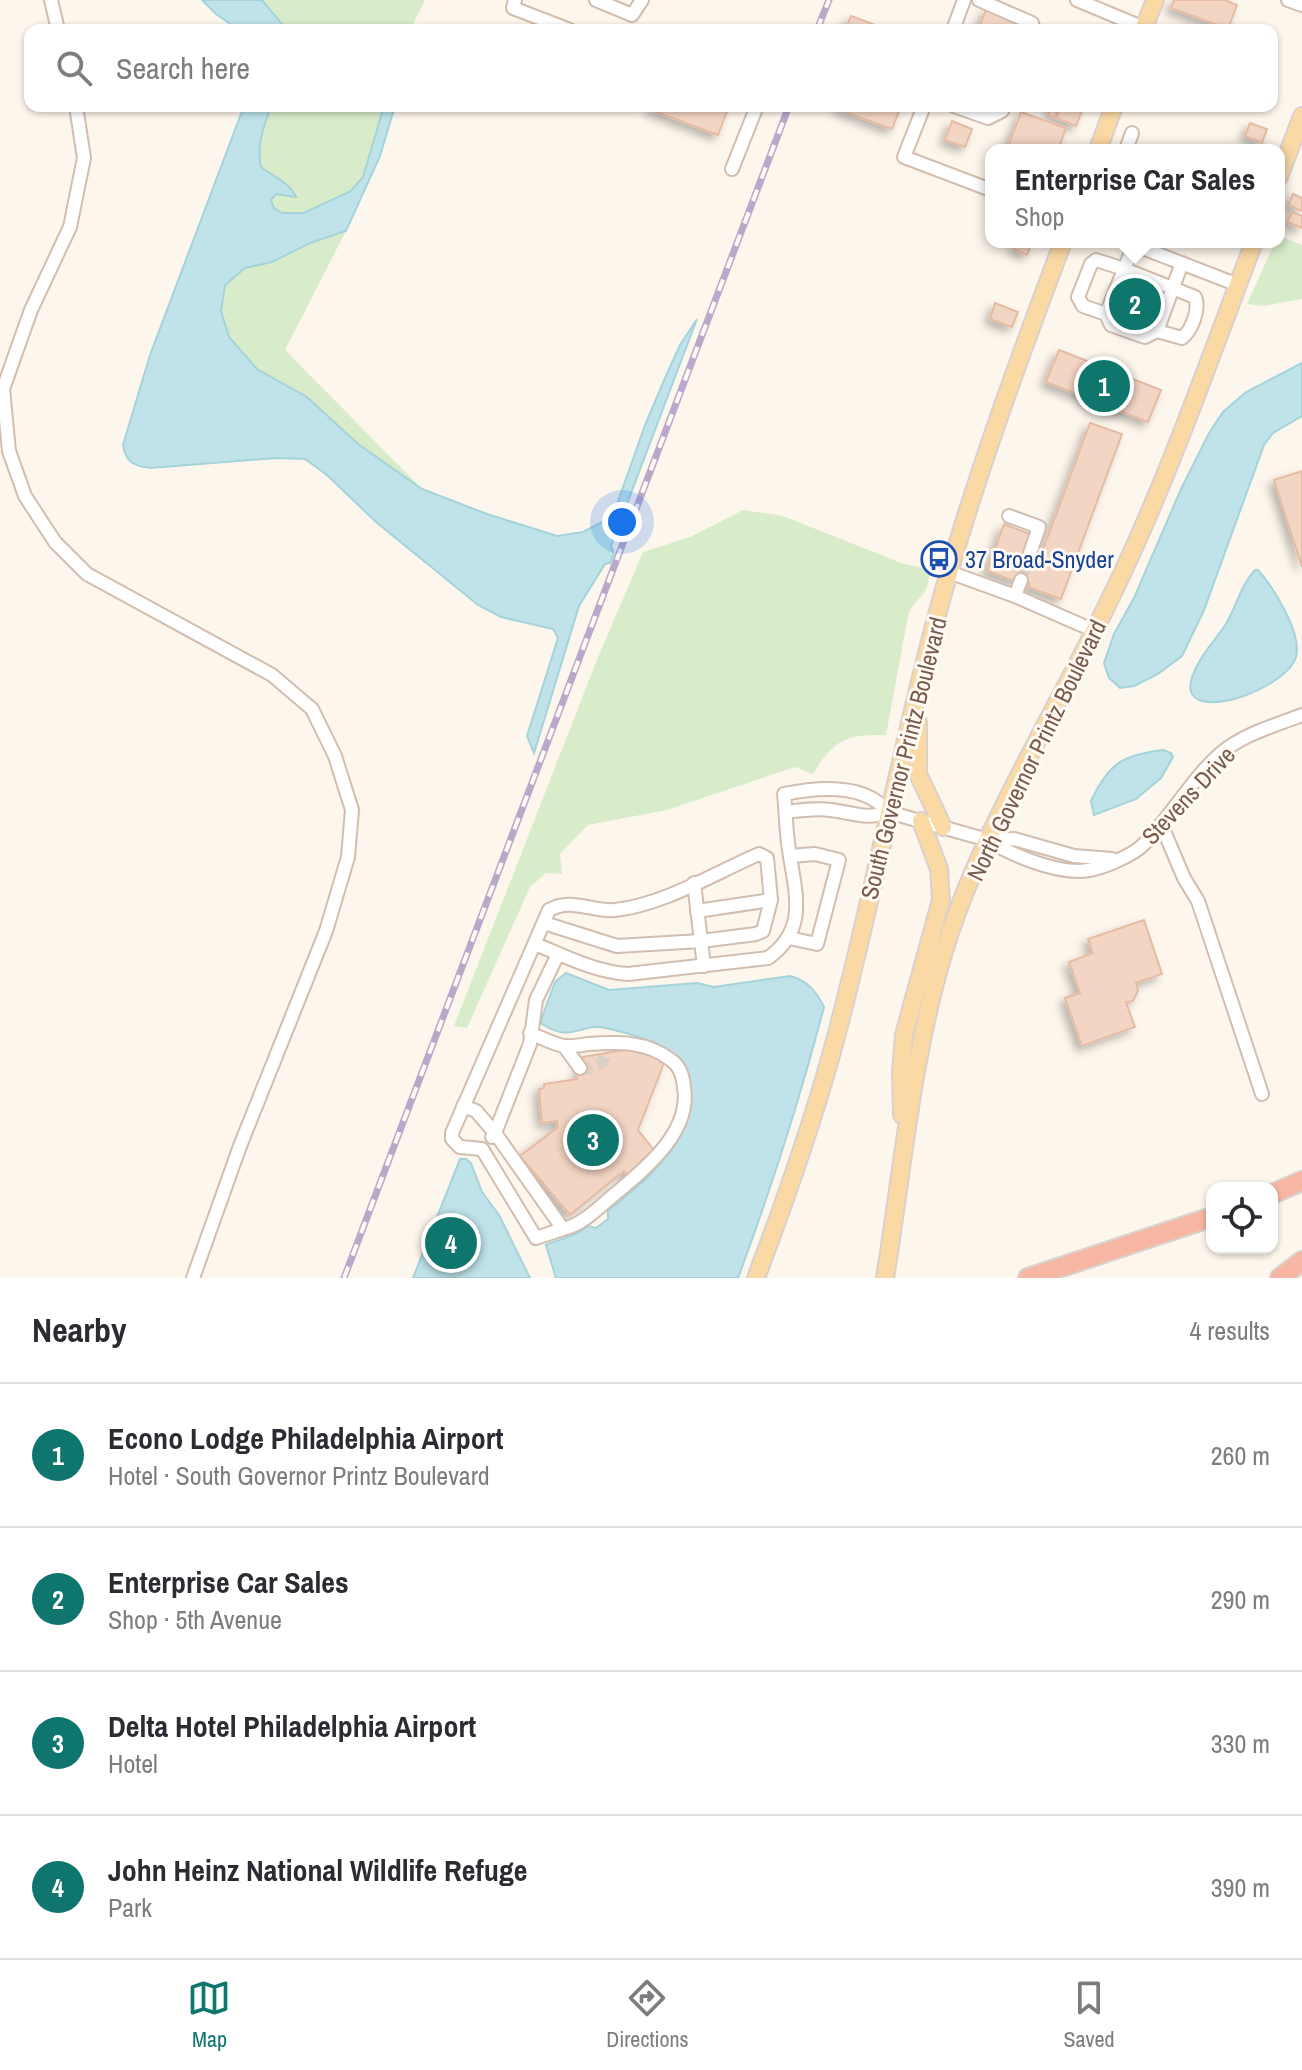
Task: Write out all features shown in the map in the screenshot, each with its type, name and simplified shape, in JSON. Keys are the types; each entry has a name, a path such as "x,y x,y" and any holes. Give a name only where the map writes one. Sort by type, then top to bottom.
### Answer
{"highway":[{"path":"1278,1191 1302,1181"},
{"path":"1028,1278 1206,1219"},
{"path":"1280,1278 1302,1261"}],"main road":[{"path":"1146,24 1155,0"},
{"path":"1100,144 1112,112"},
{"path":"1285,161 1302,116"},
{"name":"South Governor Printz Boulevard","path":"756,1278 823,1085 949,572 994,428 1061,248"},
{"name":"North Governor Printz Boulevard","path":"885,1278 921,1047 954,923 988,840 1095,631 1166,472 1252,248"},
{"path":"922,676 917,766 922,787 943,827"},
{"path":"903,1155 901,1071 904,1035 940,908 942,890 936,860 921,821"}],"street":[{"path":"51,0 57,24"},
{"path":"515,0 513,8 554,24"},
{"path":"596,0 632,15 642,0"},
{"path":"955,24 964,0"},
{"path":"979,0 1032,24"},
{"path":"1077,0 1132,24"},
{"path":"1288,0 1302,5"},
{"path":"77,112 84,158 70,227 31,310 3,389 9,451 25,496 55,542 87,574 272,675 312,709 335,756 352,810 348,857 326,931 240,1146 193,1278"},
{"path":"732,169 755,112"},
{"path":"922,112 904,157 985,188"},
{"path":"971,112 988,118 1000,112"},
{"path":"1128,144 1132,133"},
{"path":"1106,314 1083,306 1078,297 1084,277 1096,260 1124,269 1195,297 1197,302 1189,330 1182,338 1157,331 1145,337 1111,325 1106,314 1124,269 1129,248"},
{"path":"1143,248 1238,285"},
{"path":"1157,331 1182,263"},
{"path":"1009,516 1039,527 1028,559"},
{"path":"949,572 1015,596 1095,631"},
{"path":"1015,596 1021,580"},
{"name":"Stevens Drive","path":"888,812 988,840 1010,854 1077,871 1119,859 1139,849 1194,781 1228,748 1256,732 1302,715"},
{"path":"535,944 615,973 768,958 789,938 798,910 790,856 784,794 810,788 851,792 878,799 888,812 872,818 831,810 786,812"},
{"path":"1161,824 1184,878 1198,901 1262,1094"},
{"path":"482,1149 460,1147 452,1139 463,1106 549,910 570,904 610,911 627,908 669,895 764,854 767,858 771,900 763,931 701,941 617,946 544,923"},
{"path":"789,938 817,944 839,860 815,854 790,856"},
{"path":"694,883 704,966"},
{"path":"697,911 771,900"},
{"path":"482,1149 495,1133 530,1044 536,1000 558,954"},
{"path":"482,1149 536,1238 585,1219 646,1167 671,1138 684,1108 681,1072 673,1061 644,1044 607,1048 564,1046 530,1033"},
{"path":"564,1046 580,1068"},
{"path":"463,1106 476,1111 495,1133 563,1229"}],"green space":[{"path":"262,0 425,0 413,24 282,24"},
{"path":"269,112 382,112 363,177 351,191 304,213 282,213 274,208 271,200 276,194 296,196 283,182 261,167 263,129"},
{"path":"346,231 285,350 422,489 358,444 307,397 257,369 229,337 221,311 225,285 245,268 272,262 311,243"},
{"path":"1285,238 1302,245 1302,299 1263,306 1247,304 1272,248 1285,248"},
{"path":"743,510 783,516 901,563 922,568 929,576 926,589 908,616 886,735 842,741 827,753 813,774 795,767 667,810 588,825 560,854 562,874 546,873 530,887 467,1028 454,1026 598,657 643,552 690,537"}],"water":[{"path":"202,0 262,0 282,24 230,24"},
{"path":"242,112 269,112 260,144 261,167 285,184 296,197 276,194 271,200 274,208 282,213 304,213 351,191 363,177 382,112 393,112 380,156 346,231 310,243 272,262 245,268 225,285 221,311 229,337 257,369 307,397 358,444 422,489 557,536 583,532 604,521 616,507 665,378 680,345 697,319 611,546 614,554 579,606 534,753 527,736 558,638 553,629 501,617 478,605 305,459 276,458 151,468 135,465 126,456 123,445 150,355"},
{"path":"1302,363 1302,416 1273,433 1264,445 1204,610 1182,656 1158,674 1134,686 1120,688 1109,678 1104,663 1114,634 1134,598 1209,433 1223,412 1246,392"},
{"path":"1255,570 1264,578 1285,611 1295,636 1296,657 1290,668 1278,678 1246,695 1213,702 1200,700 1191,691 1194,673 1226,624"},
{"path":"1163,750 1173,757 1161,778 1136,799 1094,815 1091,801 1111,769 1127,758"},
{"path":"566,973 609,990 697,983 714,987 790,976 807,984 821,1001 824,1007 795,1110 738,1278 556,1278 546,1245 588,1226 596,1228 608,1219 608,1211 652,1173 674,1146 685,1124 690,1100 688,1077 682,1066 660,1046 606,1028 561,1032 542,1024 555,982"},
{"path":"460,1159 471,1163 482,1192 499,1215 530,1278 413,1278"}],"building":[{"path":"1174,0 1225,0 1237,5 1230,24 1214,24 1171,8"},
{"path":"986,9 1021,22 1020,24 980,24"},
{"path":"851,16 873,24 848,24"},
{"path":"656,112 727,112 718,135"},
{"path":"845,112 899,112 892,129"},
{"path":"1021,112 1066,128 1060,144 1009,144"},
{"path":"1058,112 1081,112 1076,126 1056,118"},
{"path":"952,121 972,129 965,147 945,140"},
{"path":"1250,123 1267,129 1262,143 1245,136"},
{"path":"1293,194 1302,198 1302,211 1288,205"},
{"path":"1292,212 1302,216 1302,228 1287,222"},
{"path":"1014,248 1030,248 1027,255"},
{"path":"1131,282 1156,292 1140,330 1116,320"},
{"path":"995,303 1018,312 1012,327 990,319"},
{"path":"1059,350 1161,390 1148,422 1046,382"},
{"path":"1090,423 1122,434 1061,599 1028,587 1029,583 987,571 1004,524 1030,534 1022,557 1038,563"},
{"path":"1302,471 1302,567 1274,480"},
{"path":"1144,920 1162,974 1136,983 1138,991 1133,1001 1126,1002 1135,1027 1082,1046 1065,998 1080,993 1069,962 1093,953 1088,939"},
{"path":"630,1049 662,1056 660,1062 664,1063 638,1130 654,1150 642,1160 645,1165 630,1178 624,1171 570,1215 520,1156 558,1127 557,1121 542,1123 539,1089 544,1088 544,1084 577,1079 583,1057"}],"tunnel":[{"path":"1021,580 1028,559"},
{"path":"580,1068 587,1069 602,1063 606,1053"}],"railway":[{"path":"819,24 829,0"},
{"path":"344,1278 787,112"}],"place":[{"name":"Enterprise Car Sales","path":"1135,304"},
{"name":"Econo Lodge Philadelphia Airport","path":"1104,386"},
{"name":"37 Broad-Snyder","path":"939,559"},
{"name":"Delta Hotel Philadelphia Airport","path":"593,1140"},
{"name":"John Heinz National Wildlife Refuge","path":"451,1243"}]}
